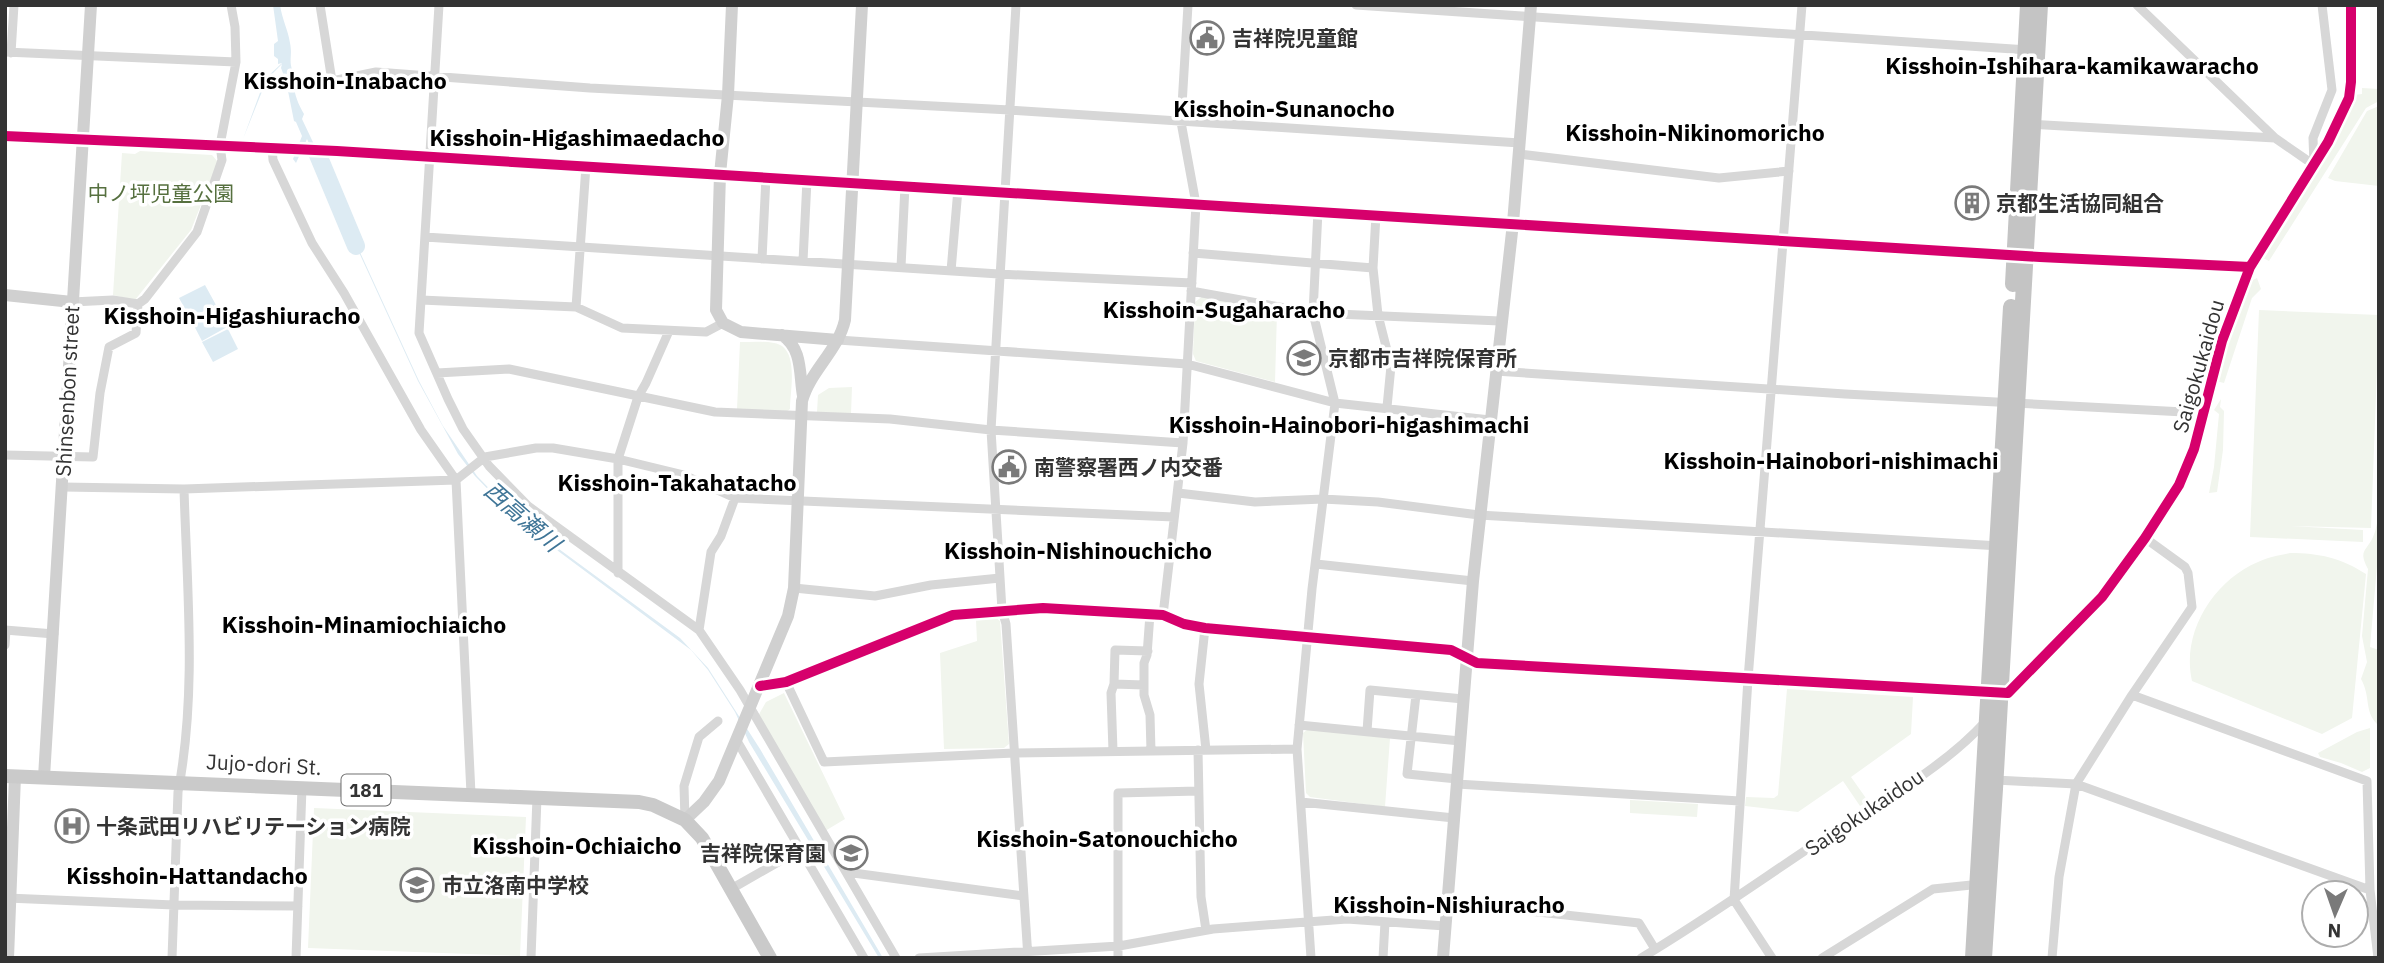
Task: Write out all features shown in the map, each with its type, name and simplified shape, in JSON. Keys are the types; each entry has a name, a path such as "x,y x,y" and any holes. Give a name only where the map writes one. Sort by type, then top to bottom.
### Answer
{"highway":[{"path":"1973,958 1995,780 1994,694 2031,50 2028,5"},
{"path":"2031,50 2040,5"},
{"path":"1984,958 1987,719 1994,694"}],"main road":[{"name":"Jujo-dori St.","path":"10,776 639,802 685,820"},
{"name":"181","path":"685,820 702,838 770,958"}],"street":[{"path":"14,5 8,52 236,62"},
{"name":"Shinsenbon street","path":"44,777 91,5"},
{"path":"5,295 72,302 113,300 138,304 145,299 197,232 222,160 236,62 236,27 231,5"},
{"path":"320,5 332,81 376,72 435,78 1010,110 1519,149 1719,178 1789,171"},
{"path":"439,5 419,333 463,429 484,459 528,506 699,631 740,690 749,711 896,958"},
{"path":"732,5 728,95 720,174 715,304 723,323 741,332 1187,364 1335,403 1490,421"},
{"path":"803,397 812,377 838,340 845,320 862,5"},
{"path":"1016,5 991,430 1028,955"},
{"path":"1163,615 1183,443 1196,204 1181,122 1188,5"},
{"path":"1356,5 1531,11 1800,37 2031,50"},
{"path":"1772,958 1734,900 1748,680 1802,5"},
{"path":"2137,5 2275,138 2314,165"},
{"path":"2314,165 2313,138 2332,94 2322,5"},
{"name":"Saigokukaidou","path":"1994,694 2008,693 2015,687 2102,597 2145,538 2186,470 2222,341 2250,267 2334,130 2351,90 2351,5"},
{"path":"1443,958 1472,581 1513,223 1531,11"},
{"path":"2027,124 2275,138"},
{"path":"5,136 337,150 1784,241 2250,267"},
{"path":"272,148 275,167 312,243 344,293 421,430 445,467 458,479 471,794"},
{"path":"576,307 586,166"},
{"path":"762,259 766,177"},
{"path":"803,261 807,180"},
{"path":"901,267 905,186"},
{"path":"951,271 958,189"},
{"path":"1311,958 1297,749 1307,637 1335,403 1312,313 1318,211"},
{"path":"1376,215 1373,268 1378,315 1391,366 1387,407"},
{"path":"425,237 1191,287 1312,313 1500,321"},
{"path":"1193,253 1373,268"},
{"path":"421,300 576,307 622,328 706,332 723,323"},
{"path":"5,455 93,457 100,393 109,347 136,333 138,304"},
{"path":"618,573 618,460 638,397 669,331"},
{"path":"685,820 714,790 788,616 794,588 803,397 799,359 793,344 782,335"},
{"path":"437,373 509,369 715,412 890,419 991,430 1183,443"},
{"path":"1495,371 2203,413"},
{"path":"62,486 184,489 458,479 484,459 536,448 554,448 684,475 734,499 1174,517"},
{"path":"172,958 180,782 190,672 184,489"},
{"path":"1178,493 1255,502 1323,499 1378,502 1479,515 2003,546"},
{"path":"699,631 711,552 721,536 734,499"},
{"path":"2052,958 2059,877 2076,784 2192,607 2185,567 2145,538"},
{"path":"1316,565 1472,581"},
{"path":"794,588 875,596 931,585 1000,578"},
{"path":"760,686 786,682 953,615 1043,608 1163,615 1184,624 1205,628 1451,650 1477,663 1994,694"},
{"path":"1150,614 1148,651 1144,663 1144,695 1150,715 1151,751"},
{"path":"1205,628 1199,684 1202,750 1198,792 1200,897 1206,930"},
{"path":"5,645 6,630 54,634"},
{"path":"1113,751 1111,694 1115,650 1148,651"},
{"path":"786,682 824,762 1014,753 1297,749"},
{"path":"1114,684 1144,685"},
{"path":"1367,731 1370,690 1463,699"},
{"path":"1416,695 1407,774 1457,782 1740,801"},
{"path":"2132,695 2367,781 2370,879"},
{"name":"Saigokukaidou","path":"1641,958 1734,900 1906,785 1951,752 1987,719"},
{"path":"685,820 684,786 699,737 718,721"},
{"path":"1300,725 1460,741"},
{"path":"737,739 864,958"},
{"path":"8,958 10,776"},
{"path":"1995,780 2076,784 2339,879"},
{"path":"296,958 302,787"},
{"path":"1118,958 1118,793 1198,792"},
{"path":"531,958 537,797"},
{"path":"1301,802 1454,818"},
{"path":"731,889 801,849"},
{"path":"846,872 1024,896"},
{"path":"1822,958 1933,889 1983,884"},
{"path":"2370,890 2378,958"},
{"path":"8,898 174,905 298,906"},
{"path":"1447,902 1639,923 1655,949"},
{"path":"919,958 1028,955 1119,946 1206,930 1347,919 1446,926"},
{"path":"1383,958 1385,922"}],"green space":[{"path":"2362,88 2379,89 2379,101 2366,108 2269,261 2263,258 2336,140 2354,95 2362,94"},
{"path":"2379,106 2379,186 2328,178 2367,111"},
{"name":"中ノ坪児童公園","path":"140,151 212,155 218,162 191,230 135,300 113,295 122,153 135,154"},
{"path":"2257,278 2261,289 2252,298 2224,383 2216,381 2240,305 2251,281"},
{"path":"1203,296 1277,312 1275,382 1196,361 1193,354 1195,302"},
{"path":"2259,310 2379,315 2371,528 2290,526 2363,530 2363,542 2250,537"},
{"path":"740,342 774,343 787,352 792,381 790,409 786,412 737,409"},
{"path":"852,387 851,414 817,412 818,395 829,388"},
{"path":"2221,399 2220,407 2224,411 2223,450 2217,492 2209,493 2219,414 2214,410"},
{"path":"2379,514 2370,647 2379,650 2377,724 2370,714 2361,679 2367,662 2362,636 2368,569 2363,554 2374,535"},
{"path":"2290,553 2330,558 2366,574 2352,718 2322,734 2192,681 2191,645 2196,627 2214,595 2227,582 2258,562"},
{"path":"996,618 1000,621 1009,744 1004,748 944,749 940,653 977,641 976,620"},
{"path":"1787,689 1913,697 1911,734 1851,777 1868,801 1860,806 1843,781 1798,812 1745,806 1746,797 1774,798 1778,795"},
{"path":"784,693 845,819 825,831 758,716 766,702"},
{"path":"2370,728 2370,768 2362,772 2320,757 2318,753"},
{"path":"1308,729 1390,738 1385,807 1310,797 1306,793 1303,733"},
{"path":"1630,800 1698,804 1697,817 1630,813"},
{"name":"市立洛南中学校","path":"314,808 526,817 520,956 308,948"}],"shaded area":[{"path":"273,5 280,5 289,38 295,91 304,114 302,119 329,176 326,178 419,381 443,426 477,476 508,508 544,538 680,638 708,668 760,749 883,958 879,958 708,670 691,650 542,539 506,508 475,476 458,454 418,381 307,139 296,163 293,159 302,136 294,121 282,64 267,79 243,139 265,79 282,63 278,64 278,59 274,56 274,44 278,41"},
{"path":"205,285 216,305 190,318 179,298"},
{"path":"216,307 227,327 202,341 191,320"},
{"path":"228,329 238,349 213,362 202,342"}],"waterway":[{"name":"西高瀬川","path":"318,155 356,246"}],"cycle path":[{"path":"760,686 786,682 953,615 1043,608 1163,615 1184,624 1205,628 1451,650 1477,663 2008,693 2102,597 2179,485 2194,449 2222,341 2250,267 2328,142 2349,98 2351,5"},
{"path":"5,136 337,151 2040,257 2250,267"}],"place":[{"name":"吉祥院児童館","path":"1207,38"},
{"name":"京都生活協同組合","path":"1972,203"},
{"name":"京都市吉祥院保育所","path":"1304,358"},
{"name":"南警察署西ノ内交番","path":"1009,467"},
{"name":"十条武田リハビリテーション病院","path":"72,826"},
{"name":"吉祥院保育園","path":"851,853"},
{"name":"市立洛南中学校","path":"417,885"}],"district":[{"name":"Kisshoin-Ishihara-kamikawaracho","path":"2072,65"},
{"name":"Kisshoin-Inabacho","path":"345,80"},
{"name":"Kisshoin-Sunanocho","path":"1284,108"},
{"name":"Kisshoin-Nikinomoricho","path":"1695,132"},
{"name":"Kisshoin-Higashimaedacho","path":"577,137"},
{"name":"Kisshoin-Sugaharacho","path":"1224,309"},
{"name":"Kisshoin-Higashiuracho","path":"232,315"},
{"name":"Kisshoin-Hainobori-higashimachi","path":"1349,424"},
{"name":"Kisshoin-Hainobori-nishimachi","path":"1831,460"},
{"name":"Kisshoin-Takahatacho","path":"677,482"},
{"name":"Kisshoin-Nishinouchicho","path":"1078,550"},
{"name":"Kisshoin-Minamiochiaicho","path":"364,624"},
{"name":"Kisshoin-Satonouchicho","path":"1107,838"},
{"name":"Kisshoin-Ochiaicho","path":"577,845"},
{"name":"Kisshoin-Hattandacho","path":"187,875"},
{"name":"Kisshoin-Nishiuracho","path":"1449,904"}]}
